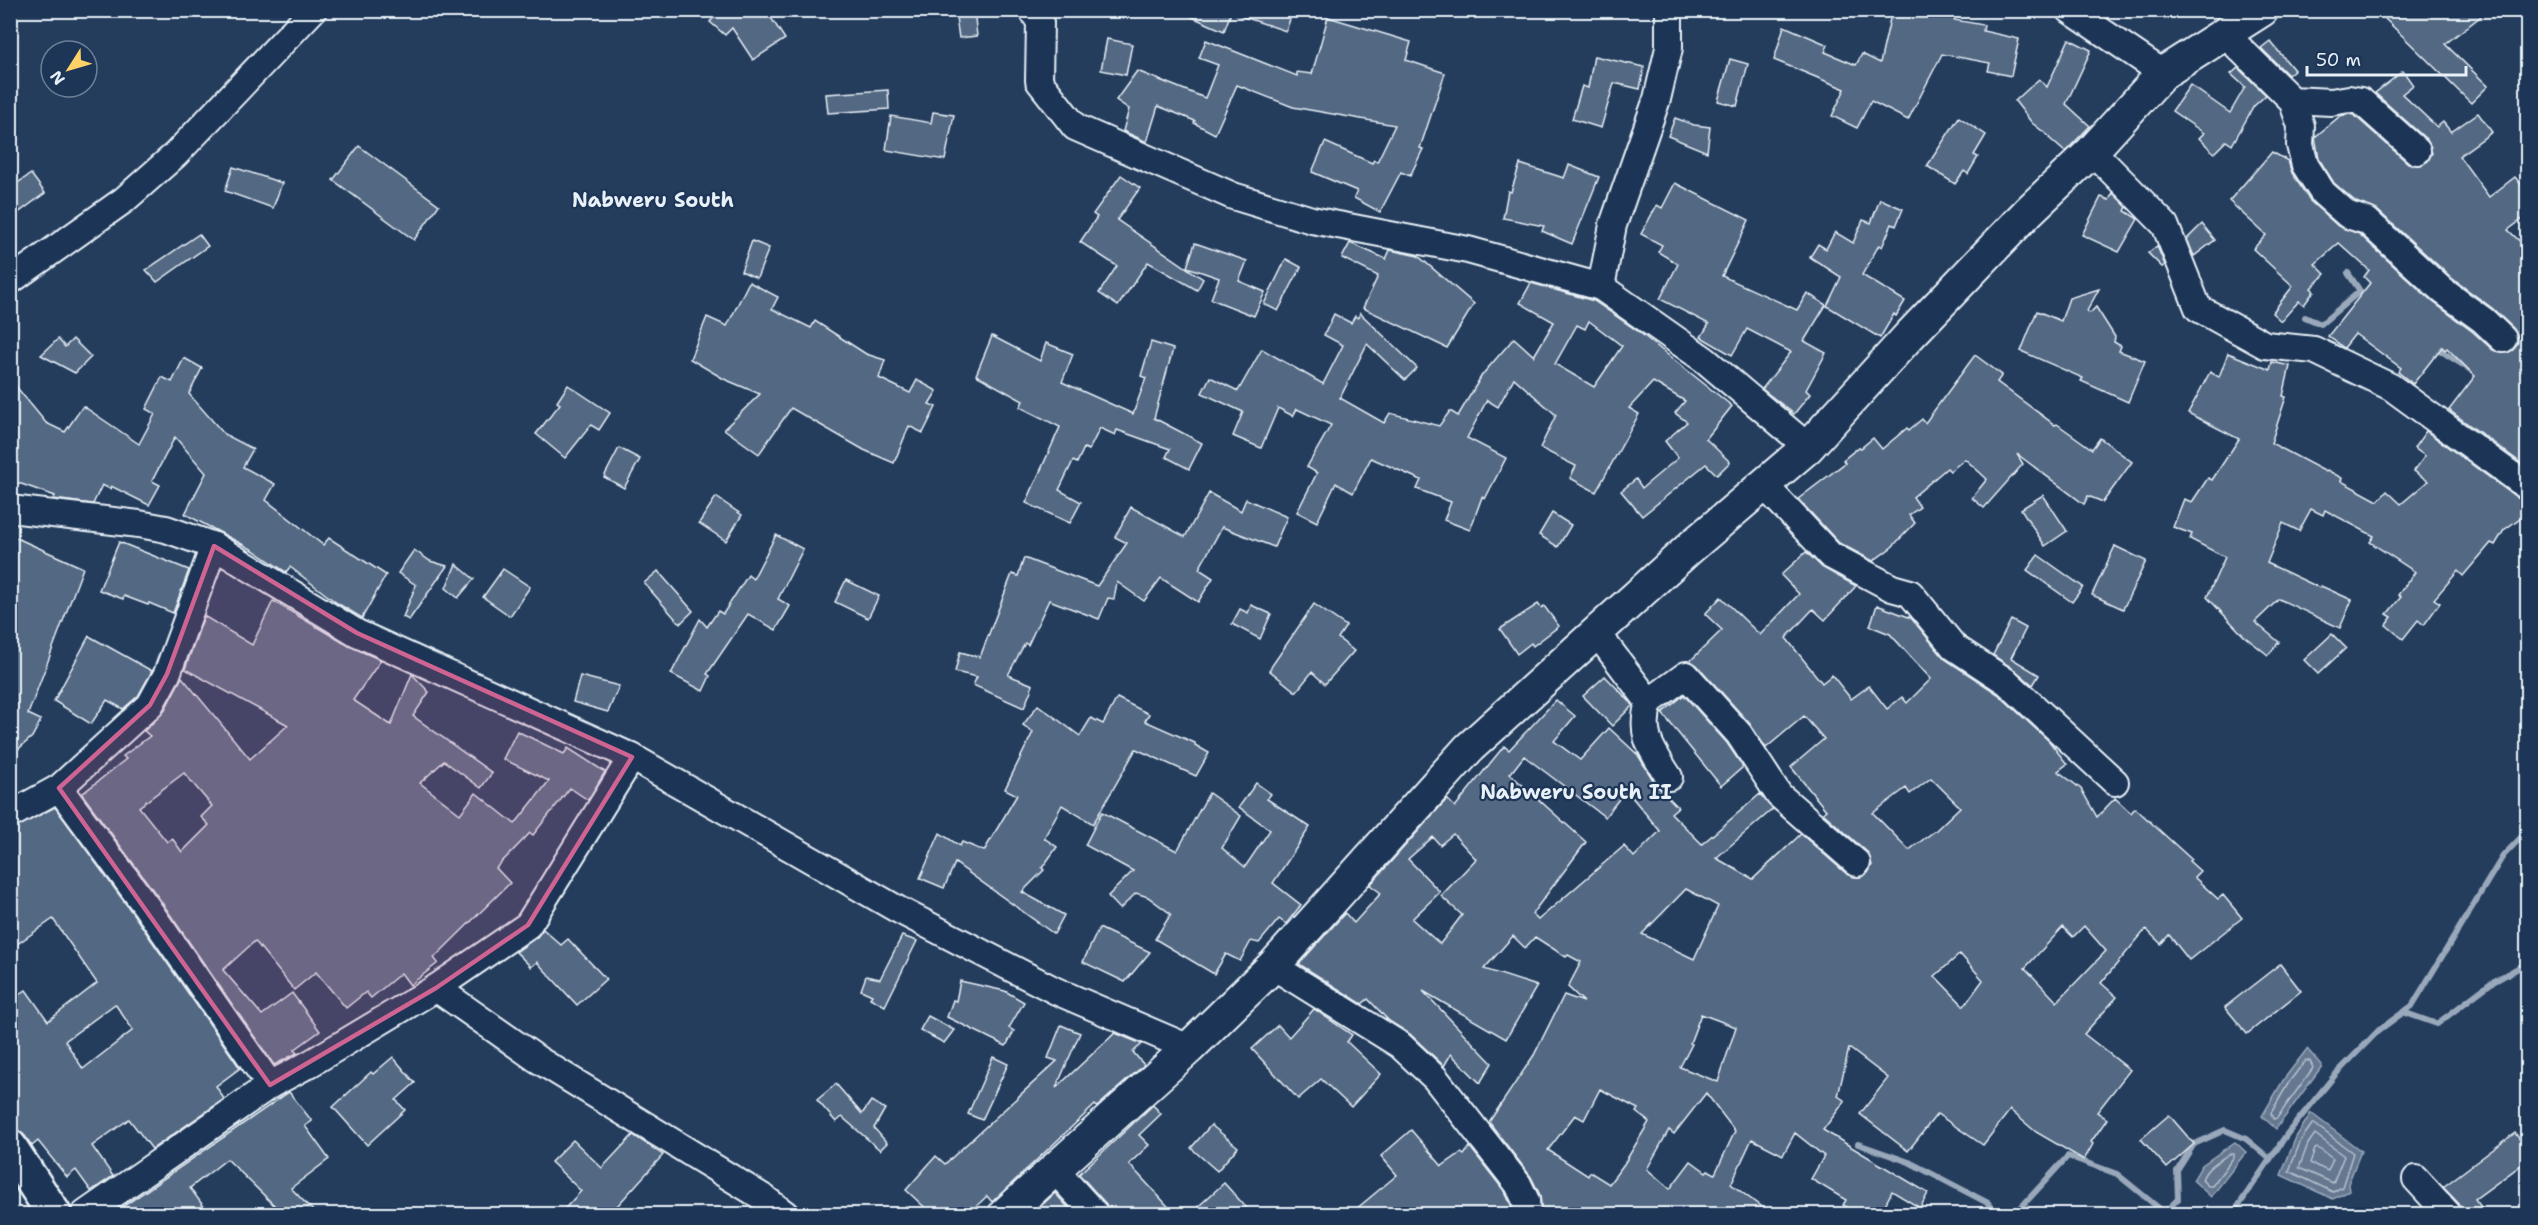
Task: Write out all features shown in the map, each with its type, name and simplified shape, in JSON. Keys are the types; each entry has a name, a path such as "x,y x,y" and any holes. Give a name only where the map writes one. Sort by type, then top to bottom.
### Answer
{"main road":[{"path":"10,1147 54,1215"}],"street":[{"path":"10,281 124,200 175,155 313,10"},
{"path":"1032,10 1040,22 1039,81 1075,127 1233,196 1312,220 1468,250 1601,287 1705,360 1808,447"},
{"path":"1601,287 1613,225 1657,99 1669,48 1669,10"},
{"path":"2070,10 2163,73"},
{"path":"1005,1215 1189,1048 1272,966 1468,748 1692,546 1808,447 1909,336 2029,211 2092,151 2163,73 2262,10"},
{"path":"2225,34 2292,100 2301,126 2300,145 2305,165 2323,193 2348,215 2367,221 2443,291 2483,320 2503,339"},
{"path":"2292,100 2331,102 2349,99 2361,101 2417,151"},
{"path":"2092,151 2165,225 2198,308 2265,345 2314,350 2391,387 2528,487"},
{"path":"1764,486 1830,555 1892,588 1910,593 1954,647 2007,682 2115,782"},
{"path":"10,509 140,524 166,529 214,546 357,633 632,757 897,909 1056,991 1189,1048"},
{"path":"10,815 59,788 150,705 168,674 214,546"},
{"path":"1596,632 1649,702"},
{"path":"1670,777 1650,747 1644,720 1649,702 1686,675 1739,734 1779,795 1857,863"},
{"path":"85,1215 270,1085 436,988 528,926 632,757"},
{"path":"59,788 146,906 270,1085"},
{"path":"1272,966 1400,1045 1435,1078 1518,1184 1526,1201 1527,1215"},
{"path":"436,988 537,1059 764,1198 785,1215"},
{"path":"1054,1169 1095,1215"},
{"path":"2416,1179 2448,1215"}],"highlighted area":[{"path":"214,546 357,633 632,757 528,925 436,988 270,1085 59,788 150,705 167,674"}],"water":[{"path":"2307,1049 2322,1066 2276,1129 2262,1116 2284,1079"},
{"path":"2311,1113 2361,1151 2348,1184 2349,1191 2333,1199 2281,1175 2296,1137"},
{"path":"2235,1142 2246,1152 2211,1197 2193,1180 2202,1165"}],"building":[{"path":"720,10 766,10 785,39 753,60 732,28 725,35 710,22"},
{"path":"955,10 974,10 977,36 959,38"},
{"path":"1176,10 1232,10 1224,31"},
{"path":"1236,10 1293,10 1286,31 1235,14"},
{"path":"1892,10 1936,10 1955,15 1954,20 1984,25 1983,31 2019,39 2011,76 1988,71 1990,63 1942,54 1908,120 1871,101 1857,128 1832,116 1845,89 1774,60 1784,26 1828,45 1825,52 1856,65 1862,54 1880,63"},
{"path":"2376,10 2489,10 2445,44 2488,86 2471,103"},
{"path":"1328,17 1411,42 1406,60 1445,73 1420,148 1423,149 1410,176 1401,172 1380,212 1354,198 1357,191 1312,172 1325,142 1372,163 1374,160 1377,162 1395,125 1293,107 1237,85 1215,134 1194,123 1195,121 1158,106 1147,142 1123,131 1129,109 1116,100 1137,71 1205,98 1218,65 1199,58 1206,40 1297,76 1297,72 1312,74"},
{"path":"1107,39 1132,44 1126,75 1101,70"},
{"path":"2069,39 2091,50 2066,104 2090,126 2065,152 2032,123 2015,101 2039,79 2047,87"},
{"path":"2270,41 2294,70 2288,75 2261,48"},
{"path":"1594,56 1644,67 1640,89 1614,83 1601,128 1572,119 1582,86 1588,88"},
{"path":"1730,59 1748,64 1737,106 1718,101"},
{"path":"2238,68 2266,95 2254,106 2232,145 2226,141 2214,153 2199,138 2204,133 2172,111 2190,85 2230,113 2245,87 2231,74"},
{"path":"2403,71 2413,85 2402,94 2437,127 2443,122 2451,132 2478,113 2492,132 2459,156 2489,197 2515,177 2528,193 2528,215 2508,230 2528,249 2528,468 2449,410 2475,376 2447,348 2445,350 2442,347 2413,384 2398,372 2401,368 2355,334 2344,348 2328,336 2370,283 2364,277 2369,270 2339,243 2315,264 2325,274 2311,288 2314,291 2304,305 2299,301 2281,321 2272,313 2293,286 2253,249 2266,235 2229,201 2272,152 2288,161 2292,173 2310,201 2338,226 2359,234 2433,302 2493,350 2507,353 2513,350 2518,342 2513,328 2492,308 2453,279 2377,210 2356,202 2334,183 2319,159 2315,137 2340,116 2349,114 2354,115 2408,163 2421,165 2428,161 2432,153 2427,140 2375,93"},
{"path":"888,90 889,109 828,113 826,94"},
{"path":"933,112 954,115 945,160 886,150 891,116 931,123"},
{"path":"1959,117 1986,135 1974,155 1978,157 1968,174 1964,171 1955,184 1927,166"},
{"path":"1675,118 1694,125 1710,127 1707,152 1668,136"},
{"path":"359,146 439,205 414,240 333,180"},
{"path":"1520,164 1564,178 1569,165 1599,177 1572,244 1542,231 1544,226 1503,218 1508,191 1511,192"},
{"path":"233,167 282,183 273,208 225,191"},
{"path":"31,174 45,193 10,219 10,188"},
{"path":"1121,175 1140,188 1117,220 1203,279 1197,290 1148,262 1118,306 1099,293 1117,266 1080,242 1097,217 1093,214"},
{"path":"1675,183 1749,220 1722,276 1797,310 1807,293 1826,305 1804,341 1826,353 1806,390 1810,394 1794,414 1762,389 1791,352 1747,329 1732,355 1701,337 1709,324 1660,299 1678,264 1658,252 1662,245 1641,234 1657,205 1662,208"},
{"path":"2113,193 2127,207 2125,211 2138,219 2119,252 2082,235 2101,197 2109,200"},
{"path":"1880,199 1903,209 1896,226 1892,224 1882,247 1879,245 1862,275 1905,301 1896,316 1894,314 1880,338 1827,306 1841,277 1810,257 1818,244 1826,249 1835,232 1853,243 1863,220 1871,223"},
{"path":"2202,224 2215,240 2194,256 2187,239"},
{"path":"199,234 208,246 157,282 146,270"},
{"path":"752,241 769,248 757,278 741,271"},
{"path":"1195,243 1247,261 1239,281 1265,292 1254,316 1211,299 1219,278 1187,267"},
{"path":"1350,243 1386,259 1390,250 1418,256 1474,304 1447,348 1363,308 1378,276 1342,258"},
{"path":"2157,246 2165,265 2162,267 2148,253"},
{"path":"1286,259 1301,267 1278,311 1264,304"},
{"path":"749,282 778,297 772,309 811,328 815,321 866,354 885,360 879,378 910,393 917,380 937,391 929,404 936,407 923,433 909,426 894,463 864,450 791,408 759,454 724,429 760,394 724,379 690,359 707,317 727,326"},
{"path":"1531,283 1594,301 1639,332 1732,406 1706,439 1730,462 1717,475 1706,464 1642,516 1621,491 1636,479 1642,488 1678,458 1665,441 1687,422 1675,413 1685,401 1653,382 1629,408 1639,414 1596,492 1570,478 1576,466 1540,448 1556,415 1514,378 1498,407 1487,400 1467,438 1506,458 1485,499 1482,497 1470,530 1444,520 1451,502 1417,489 1421,480 1371,458 1353,493 1336,483 1317,522 1297,512 1317,473 1307,467 1331,425 1297,409 1293,416 1278,408 1261,448 1233,436 1243,412 1202,393 1210,377 1238,391 1262,349 1323,384 1343,345 1324,335 1334,314 1351,323 1355,316 1358,318 1360,313 1417,368 1405,380 1367,344 1340,398 1384,423 1390,413 1439,426 1450,411 1458,416 1482,375 1514,338 1534,356 1554,322 1520,303","holes":["1589,321 1622,346 1594,387 1555,364 1577,325 1585,329"]},
{"path":"2099,289 2087,311 2090,313 2096,307 2115,337 2114,342 2121,346 2119,351 2145,361 2128,402 2081,381 2083,378 2021,351 2037,311 2061,321 2069,298"},
{"path":"992,336 1040,361 1046,343 1073,354 1062,382 1133,414 1146,378 1141,376 1151,342 1173,349 1154,418 1202,443 1189,469 1166,457 1170,449 1117,430 1115,435 1100,428 1089,450 1084,448 1077,463 1073,461 1059,490 1081,502 1070,523 1026,503 1060,427 1020,407 1023,401 976,375"},
{"path":"58,339 65,347 73,339 91,357 75,373 41,355"},
{"path":"2228,353 2270,370 2272,362 2290,366 2283,396 2286,397 2271,443 2342,478 2341,481 2378,501 2387,491 2401,504 2428,481 2414,471 2425,456 2414,448 2426,431 2519,499 2528,502 2528,512 2504,530 2495,545 2491,543 2463,576 2458,571 2434,599 2440,603 2424,625 2418,620 2403,639 2386,625 2392,617 2387,614 2401,597 2398,595 2415,572 2370,542 2374,536 2325,510 2323,515 2311,509 2299,531 2283,523 2267,563 2352,600 2340,628 2279,599 2255,622 2279,642 2268,655 2244,636 2207,597 2225,557 2190,539 2192,534 2173,527 2184,499 2192,502 2208,478 2212,480 2239,439 2188,413 2210,372 2219,377"},
{"path":"1975,355 2002,375 1997,382 2055,425 2057,424 2092,449 2100,438 2132,462 2103,502 2088,496 2084,504 2017,454 2023,464 1984,508 1972,498 1987,479 1965,459 1950,471 1947,468 1913,497 1920,507 1909,515 1915,523 1892,547 1873,561 1839,543 1798,499 1845,463 1843,460 1873,438 1882,449 1907,428 1909,430 1922,419 1925,423"},
{"path":"184,358 202,368 189,394 224,434 253,449 243,467 275,484 266,500 323,545 329,538 386,575 362,618 337,603 290,567 286,572 253,550 185,514 206,473 175,437 152,481 160,485 149,505 111,486 110,489 102,485 93,504 53,499 55,496 10,480 10,379 46,423 65,432 83,406 139,444 155,414 146,409 162,377 172,382"},
{"path":"568,385 610,413 599,430 591,425 565,458 536,434 560,404 557,402"},
{"path":"619,448 640,459 624,488 604,477"},
{"path":"1209,493 1241,511 1246,499 1287,517 1274,547 1222,527 1199,569 1213,578 1198,602 1161,578 1144,601 1117,582 1114,599 1108,598 1099,619 1049,600 1028,645 1025,643 1008,675 1033,685 1024,708 973,685 977,677 955,672 960,652 980,657 1012,574 1018,576 1024,558 1097,586 1127,543 1115,537 1131,507 1185,537"},
{"path":"2043,495 2067,531 2045,546 2021,509"},
{"path":"716,497 742,515 726,541 699,523"},
{"path":"1552,513 1571,525 1558,547 1539,535"},
{"path":"10,535 83,568 28,714 41,720 32,737 12,757"},
{"path":"776,535 803,549 778,599 790,606 776,630 748,614 707,674 710,676 703,691 671,674 700,619 707,627 718,611 723,614 748,575 753,579"},
{"path":"119,542 189,570 173,613 149,603 148,605 124,596 123,599 99,590"},
{"path":"2115,546 2146,561 2123,609 2092,595"},
{"path":"414,550 430,561 447,566 409,620 403,617 416,585 398,573"},
{"path":"1806,552 1823,568 1856,586 1825,620 1813,609 1786,638 1822,683 1832,675 1851,699 1869,686 1887,709 1902,697 1907,703 1931,679 1890,634 1870,626 1877,605 1911,618 1945,659 1998,694 2049,741 2067,764 2058,771 2081,789 2097,817 2115,798 2131,813 2135,808 2191,859 2189,861 2200,871 2194,877 2218,899 2223,895 2242,918 2189,960 2169,935 2161,944 2146,929 2101,983 2117,997 2084,1034 2130,1070 2097,1112 2107,1119 2091,1142 2093,1144 2084,1160 2036,1132 2010,1110 1983,1145 1937,1114 1908,1151 1860,1114 1888,1078 1849,1048 1838,1096 1845,1101 1823,1130 1928,1193 1920,1208 1892,1191 1880,1215 1861,1215 1843,1205 1846,1200 1811,1179 1824,1156 1795,1133 1783,1155 1752,1139 1731,1184 1772,1215 1542,1215 1540,1195 1531,1177 1489,1122 1534,1055 1564,995 1584,1002 1568,987 1581,962 1568,955 1566,957 1535,937 1525,948 1513,936 1484,969 1537,986 1506,1039 1423,991 1492,1063 1480,1083 1451,1054 1444,1066 1410,1034 1389,1021 1368,999 1362,1004 1299,964 1345,913 1354,923 1381,893 1370,885 1447,799 1455,807 1504,746 1509,750 1556,700 1575,716 1554,741 1580,760 1609,728 1638,755 1656,785 1678,807 1671,813 1702,844 1760,794 1773,809 1716,858 1753,879 1801,834 1848,875 1861,877 1868,873 1872,865 1867,852 1823,813 1826,810 1791,767 1824,739 1804,716 1766,748 1750,724 1697,665 1690,661 1722,630 1705,614 1721,597 1760,635 1799,594 1781,575","holes":["1524,756 1605,817 1626,790 1660,831 1634,857 1624,846 1538,920 1532,914 1586,842 1510,774","1931,778 1960,807 1936,830 1909,850 1873,813 1906,788 1910,794","1453,834 1476,859 1441,896 1462,915 1440,944 1412,919 1440,892 1408,859 1433,837 1440,845","1686,889 1718,906 1694,959 1642,934","2084,926 2106,951 2057,1002 2025,968 2063,927 2073,937","1960,954 1983,980 1964,1006 1935,976","1701,1014 1736,1027 1718,1082 1680,1067 1692,1044 1690,1043","1600,1089 1638,1109 1636,1112 1649,1122 1609,1184 1590,1172 1588,1176 1548,1150 1575,1115 1584,1120","1706,1093 1735,1131 1715,1174 1708,1170 1706,1172 1691,1161 1670,1189 1647,1169 1669,1130 1674,1134"]},
{"path":"2038,555 2083,587 2072,602 2027,570"},
{"path":"456,564 474,579 458,598 446,588"},
{"path":"503,569 530,587 510,616 483,597"},
{"path":"658,571 693,611 680,624 644,583"},
{"path":"846,580 879,596 868,618 835,602"},
{"path":"273,601 349,646 381,660 353,700 391,725 412,674 429,692 413,716 492,773 481,788 444,761 420,783 460,814 476,793 515,824 549,781 503,759 517,731 564,754 568,748 605,772 588,800 570,788 533,835 530,833 496,868 510,883 434,958 438,963 410,985 401,973 371,998 366,992 346,1008 316,972 294,990 255,941 223,970 262,1015 292,993 320,1031 294,1050 297,1053 274,1065 158,897 82,794 126,759 123,756 150,736 144,731 163,713 182,677 250,759 288,725 185,669 204,616 252,645","holes":["184,773 212,806 201,817 209,825 182,852 172,838 167,842 139,807"]},
{"path":"1314,604 1346,626 1338,638 1354,651 1325,684 1312,672 1296,692 1269,670"},
{"path":"1538,604 1541,608 1544,606 1559,626 1533,646 1531,643 1517,654 1500,629"},
{"path":"1251,605 1271,614 1260,639 1232,624 1240,609 1248,613"},
{"path":"2011,620 2026,628 2011,658 2039,675 2033,685 1993,655"},
{"path":"2332,634 2346,648 2318,674 2304,660"},
{"path":"89,636 152,671 138,696 123,709 107,700 91,724 54,701"},
{"path":"580,676 619,686 608,712 573,702"},
{"path":"1605,676 1633,705 1612,726 1583,696"},
{"path":"1684,695 1727,743 1743,767 1721,786 1662,713"},
{"path":"1117,698 1149,714 1145,721 1195,743 1209,753 1196,776 1136,749 1093,824 1062,805 1044,838 1057,847 1042,868 1044,870 1022,892 1064,915 1054,934 955,863 944,888 920,878 940,833 960,846 962,842 984,851 1017,795 1005,789 1033,732 1023,725 1038,705 1080,736 1091,718 1103,724"},
{"path":"1256,783 1271,794 1267,799 1310,827 1273,883 1301,905 1286,924 1279,919 1259,943 1251,941 1240,961 1226,954 1214,974 1155,939 1171,914 1148,897 1136,893 1120,909 1108,896 1133,871 1085,845 1102,812 1177,851 1209,793 1241,816 1222,848 1245,867 1270,830 1239,807"},
{"path":"55,807 134,915 240,1068 216,1086 224,1099 152,1149 129,1119 92,1146 113,1176 91,1191 76,1170 67,1177 38,1141 32,1146 25,1136 10,1123 10,1001 26,990 48,1021 97,983 53,919 10,949 10,830","holes":["115,1004 133,1030 83,1069 65,1041"]},
{"path":"1099,928 1150,952 1125,982 1083,962"},
{"path":"543,929 561,945 568,939 606,979 577,1005 537,962 531,967 516,952 537,937"},
{"path":"902,936 917,941 885,1006 870,998 872,995 861,990 866,976 880,979"},
{"path":"2280,964 2301,991 2247,1034 2225,1007"},
{"path":"960,981 1005,991 1024,1002 1009,1028 1014,1031 1006,1046 947,1017 953,1000 956,1001"},
{"path":"1314,1009 1352,1035 1347,1042 1381,1074 1351,1107 1321,1079 1298,1099 1252,1049 1278,1025 1289,1037"},
{"path":"928,1016 954,1030 944,1043 920,1030"},
{"path":"1061,1025 1080,1033 1056,1088 1115,1033 1142,1044 1133,1052 1144,1065 1097,1107 1095,1105 992,1202 987,1196 967,1215 933,1215 906,1190 936,1156 945,1164 1057,1061 1048,1058"},
{"path":"393,1057 415,1083 396,1100 405,1110 367,1145 333,1107 371,1072 373,1074"},
{"path":"993,1057 1008,1064 982,1120 968,1114"},
{"path":"836,1084 862,1114 871,1101 885,1109 874,1128 887,1143 880,1150 842,1117 836,1122 817,1100"},
{"path":"289,1092 312,1121 305,1126 329,1159 291,1188 317,1215 267,1215 275,1206 227,1159 190,1188 210,1215 111,1215"},
{"path":"1153,1105 1161,1114 1139,1135 1149,1145 1129,1164 1176,1215 1110,1215 1106,1204 1079,1174"},
{"path":"2169,1115 2194,1144 2167,1168 2141,1139"},
{"path":"1211,1125 1238,1147 1217,1171 1191,1148"},
{"path":"1411,1130 1442,1166 1461,1153 1464,1155 1470,1147 1505,1192 1511,1205 1512,1215 1349,1215 1397,1175 1381,1156"},
{"path":"2515,1133 2528,1150 2528,1160 2475,1199 2487,1215 2463,1215 2459,1204 2443,1187"},
{"path":"633,1135 663,1155 609,1215 559,1215 581,1191 551,1162 573,1140 602,1168"},
{"path":"1224,1183 1253,1215 1189,1215"},
{"path":"1055,1193 1075,1215 1031,1215"}],"waterway":[{"path":"2348,273 2360,291 2369,297"},
{"path":"2305,317 2321,324 2360,291"},
{"path":"2435,347 2474,372"},
{"path":"2233,1214 2287,1134 2335,1075 2379,1030 2412,1006 2503,856 2528,830"},
{"path":"2403,1012 2437,1024 2491,983 2520,967 2528,974"},
{"path":"2163,1214 2178,1199 2177,1171 2194,1144 2225,1130 2246,1139 2270,1159"},
{"path":"1858,1144 1909,1162 1988,1203 1997,1214"},
{"path":"2015,1214 2068,1156 2117,1174 2165,1213"}],"district":[{"name":"Nabweru South","path":"653,200"},
{"name":"Nabweru South II","path":"1576,792"}]}
